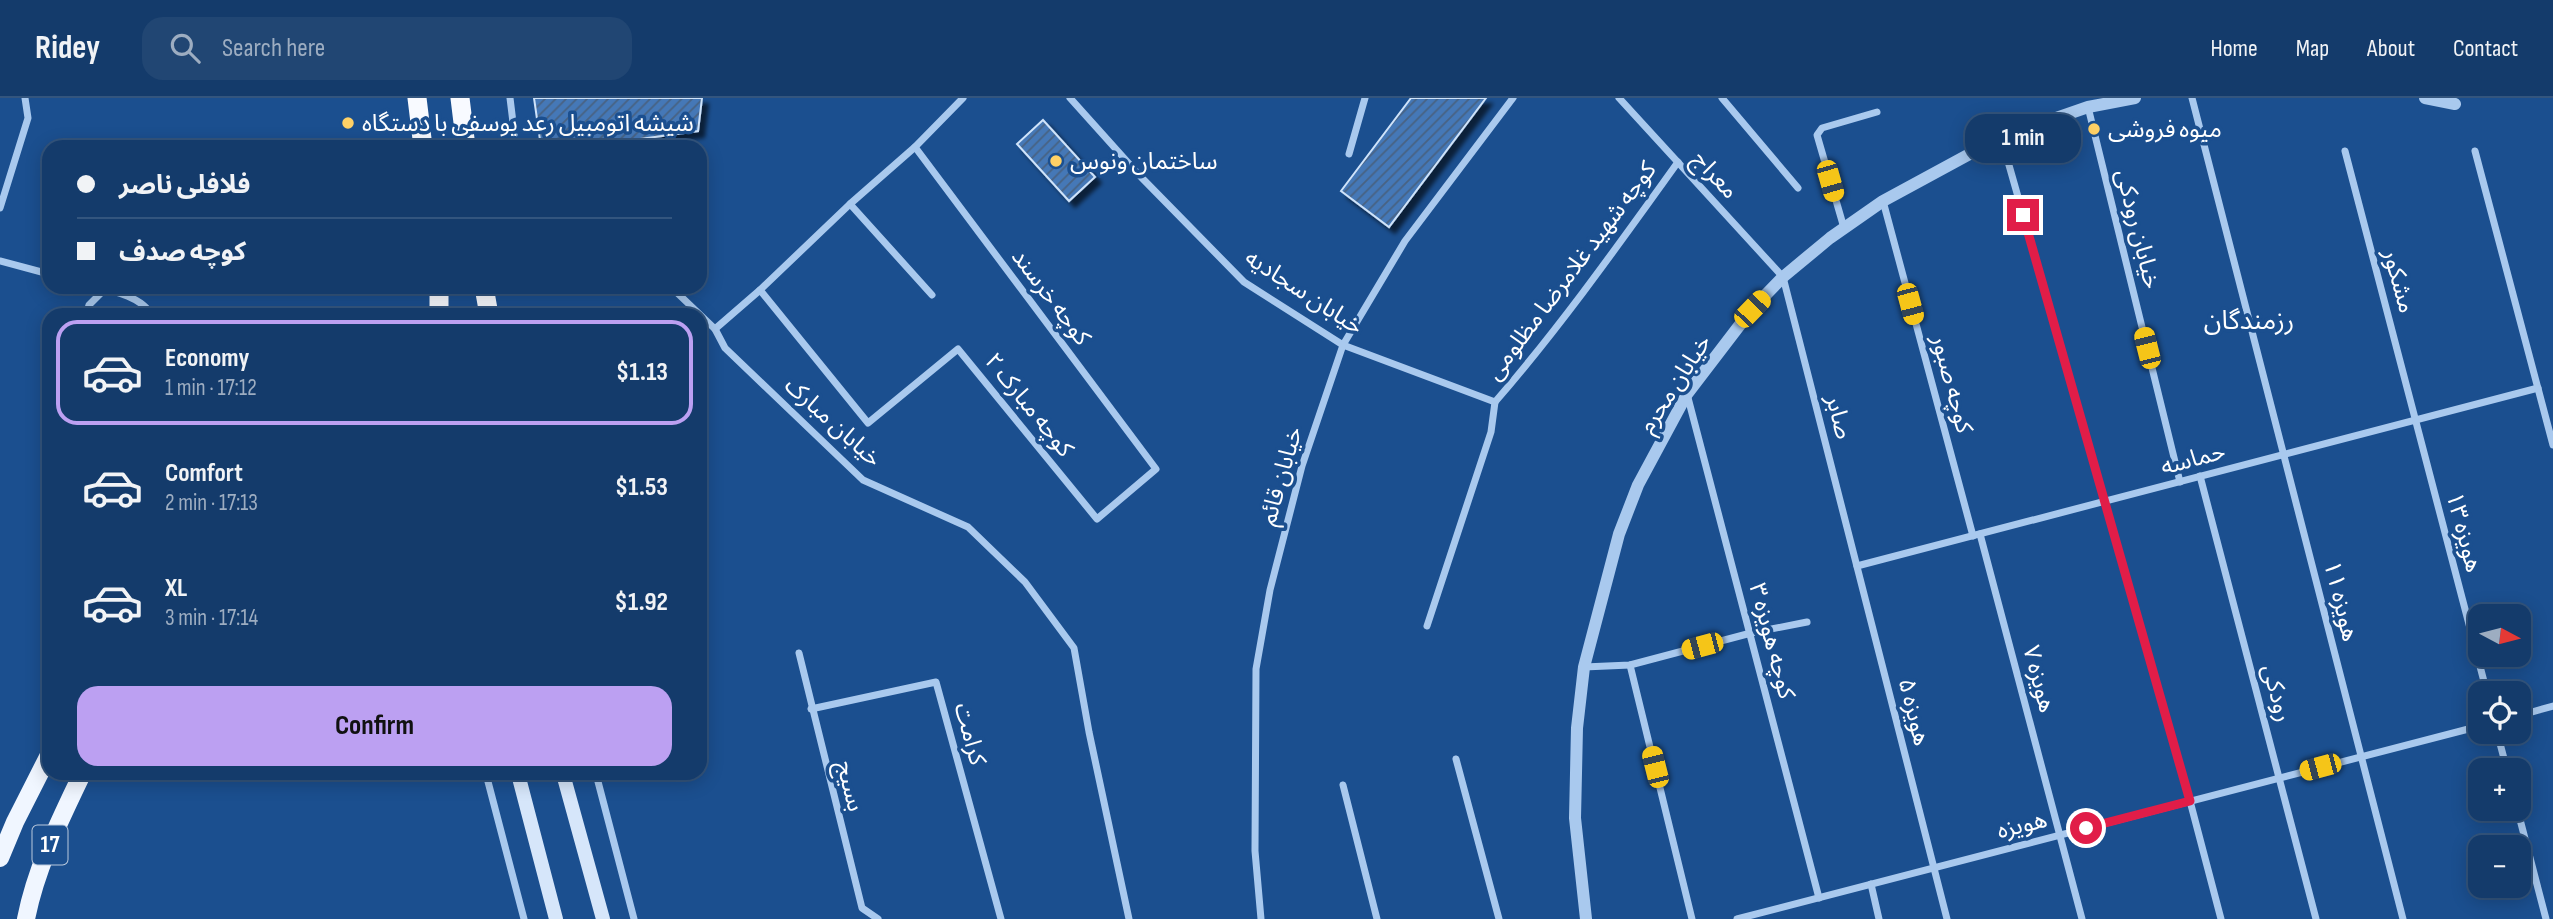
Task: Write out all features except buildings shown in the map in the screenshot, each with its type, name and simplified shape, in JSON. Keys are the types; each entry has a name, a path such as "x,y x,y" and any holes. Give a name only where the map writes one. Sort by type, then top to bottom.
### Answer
{"highway":[{"path":"417,98 422,140"},
{"path":"460,98 465,140"}],"main road":[{"name":"17","path":"2,848 42,769"},
{"name":"17","path":"26,919 31,892 79,780"},
{"path":"521,780 556,919"},
{"path":"565,780 603,919"}],"street":[{"path":"0,208 28,118 26,98"},
{"path":"510,98 515,140"},
{"path":"715,329 915,147 964,98"},
{"path":"1349,155 1365,98"},
{"name":"خیابان قائم","path":"1261,919 1255,851 1256,669 1270,590 1302,466 1343,345 1405,241 1513,98"},
{"name":"معراج","path":"1619,98 1783,277"},
{"path":"1723,98 1798,188"},
{"name":"خیابان محرم","path":"1586,919 1575,818 1577,728 1584,667 1619,534 1638,485 1687,394 1752,309 1783,277 1844,228 1883,201 2001,137 2088,107 2135,98"},
{"name":"هویزه ۱۱","path":"2192,98 2403,919"},
{"path":"2425,98 2456,101"},
{"name":"خیابان سجادیه","path":"1074,99 1196,235 1244,282 1343,345 1495,402"},
{"name":"خیابان رودکی","path":"2088,107 2180,482"},
{"path":"1844,228 1817,135 1822,128 1877,111"},
{"path":"2001,137 2190,801 2221,919"},
{"name":"کوچه خرسند","path":"915,147 1156,469"},
{"name":"مشکور","path":"2345,151 2415,420"},
{"path":"2475,151 2538,388 2549,417 2553,444"},
{"name":"کوچه شهید غلامرضا مظلومی","path":"1495,402 1570,310 1678,162"},
{"name":"کوچه صبور","path":"1883,201 1976,535"},
{"path":"850,204 932,295"},
{"path":"0,261 42,272"},
{"name":"صابر","path":"1783,277 1857,566"},
{"name":"کوچه مبارک ۲","path":"760,290 868,423 958,349 1097,519 1156,469"},
{"path":"120,294 146,308"},
{"name":"خیابان مبارک","path":"678,294 693,308"},
{"name":"خیابان مبارک","path":"707,321 715,329 725,348 863,480 968,527 1025,582 1074,648 1129,919"},
{"name":"حماسه","path":"1857,566 2538,388"},
{"name":"کوچه هویزه ۳","path":"1687,394 1819,898"},
{"path":"1427,626 1491,432 1495,402"},
{"name":"هویزه ۱۳","path":"2415,420 2484,681"},
{"name":"رودکی","path":"2200,476 2316,919"},
{"name":"هویزه ۷","path":"1976,535 2082,919"},
{"name":"هویزه ۵","path":"1857,566 1947,919"},
{"path":"1584,667 1630,666 1751,633 1807,622"},
{"name":"بسیج","path":"799,653 862,908 878,919"},
{"path":"1630,666 1692,919"},
{"name":"کرامت","path":"811,709 936,682 1001,919"},
{"path":"2531,712 2553,706"},
{"name":"هویزه","path":"1737,919 2468,729"},
{"path":"1456,759 1499,919"},
{"path":"488,780 524,919"},
{"path":"598,780 634,919"},
{"path":"1343,785 1377,919"},
{"path":"2520,821 2546,919"},
{"path":"1871,884 1880,919"}],"place":[{"name":"شیشه اتومبیل رعد یوسفی با دستگاه","path":"348,123"},
{"name":"میوه فروشی","path":"2094,129"},
{"name":"ساختمان ونوس","path":"1056,161"}],"district":[{"name":"رزمندگان","path":"2249,321"}],"route":[{"path":"2023,215 2190,801 2086,828"}]}
